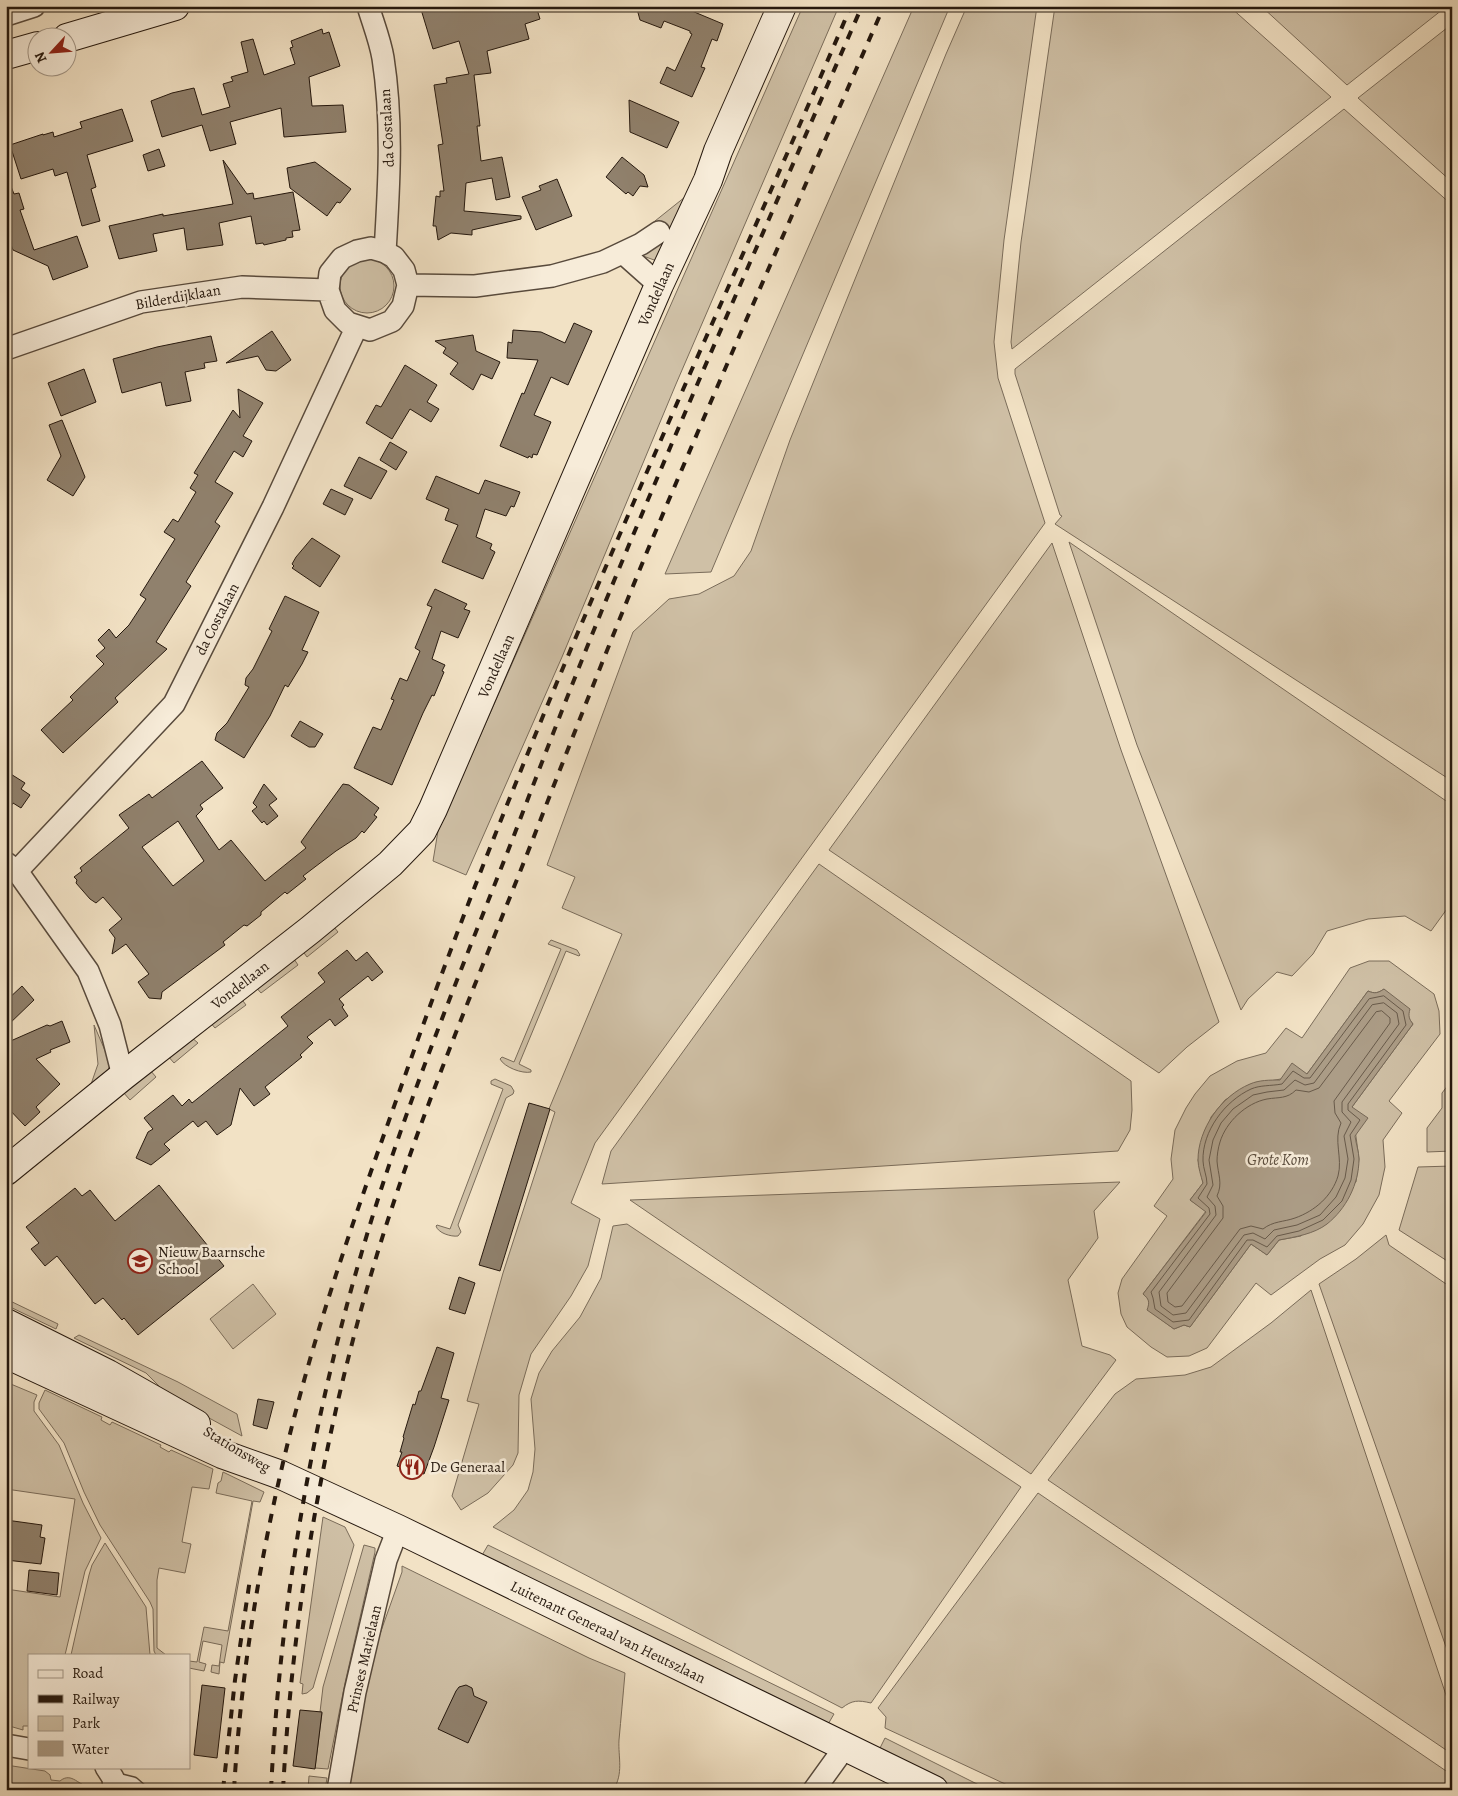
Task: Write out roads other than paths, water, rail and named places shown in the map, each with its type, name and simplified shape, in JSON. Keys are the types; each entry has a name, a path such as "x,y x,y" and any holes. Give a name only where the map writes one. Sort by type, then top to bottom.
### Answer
{"main road":[{"path":"78,35 175,6"},
{"name":"Vondellaan","path":"6,1171 123,1076 310,930 390,864 422,831 536,573 659,284 708,180 718,151 782,6"},
{"path":"6,55 28,49"},
{"name":"Stationsweg","path":"6,1323 108,1374 227,1442 281,1476"},
{"name":"Stationsweg","path":"6,1354 222,1454 281,1476"},
{"name":"Luitenant Generaal van Heutszlaan","path":"281,1476 398,1529 934,1790"}],"street":[{"path":"6,15 34,6"},
{"name":"da Costalaan","path":"368,6 383,56 388,110 389,174 385,252"},
{"path":"408,285 474,286 552,276 581,269 623,253 659,232"},
{"path":"371,248 394,257 404,270 408,285 403,306 392,321 370,330 348,323 335,310 328,290 330,273 342,258 357,251 371,248"},
{"path":"623,253 659,284"},
{"name":"Bilderdijklaan","path":"6,349 141,302 242,286 328,290"},
{"name":"da Costalaan","path":"12,868 174,704 273,507 357,326"},
{"path":"12,868 88,972 110,1024 123,1076"},
{"name":"Prinses Marielaan","path":"338,1790 355,1692 386,1560 398,1529"},
{"path":"6,1745 28,1749"},
{"path":"814,1790 845,1747"}],"lane":[{"path":"111,1778 133,1783 141,1790"}],"water":[{"name":"Grote Kom","path":"1384,989 1410,1009 1409,1017 1413,1024 1352,1107 1368,1118 1355,1136 1359,1156 1358,1168 1357,1178 1350,1195 1340,1211 1327,1224 1304,1235 1279,1240 1267,1255 1251,1244 1190,1327 1184,1325 1174,1329 1147,1310 1147,1297 1143,1294 1206,1212 1190,1200 1203,1183 1198,1163 1199,1148 1207,1125 1213,1115 1239,1089 1257,1082 1280,1080 1292,1063 1307,1074 1368,991 1376,993"}],"railway":[{"path":"234,1790 243,1686 250,1634 279,1478 316,1338 367,1184 460,927 555,687 638,492 851,6"},
{"path":"271,1790 275,1721 290,1584 313,1448 344,1314 396,1144 434,1041 593,632 680,424 862,6"},
{"path":"283,1790 295,1652 314,1516 343,1381 360,1314 396,1196 452,1042 649,547 884,6"},
{"path":"223,1790 235,1680 250,1579"}],"place":[{"name":"Nieuw Baarnsche School","path":"140,1261"},
{"name":"De Generaal","path":"412,1467"}]}
